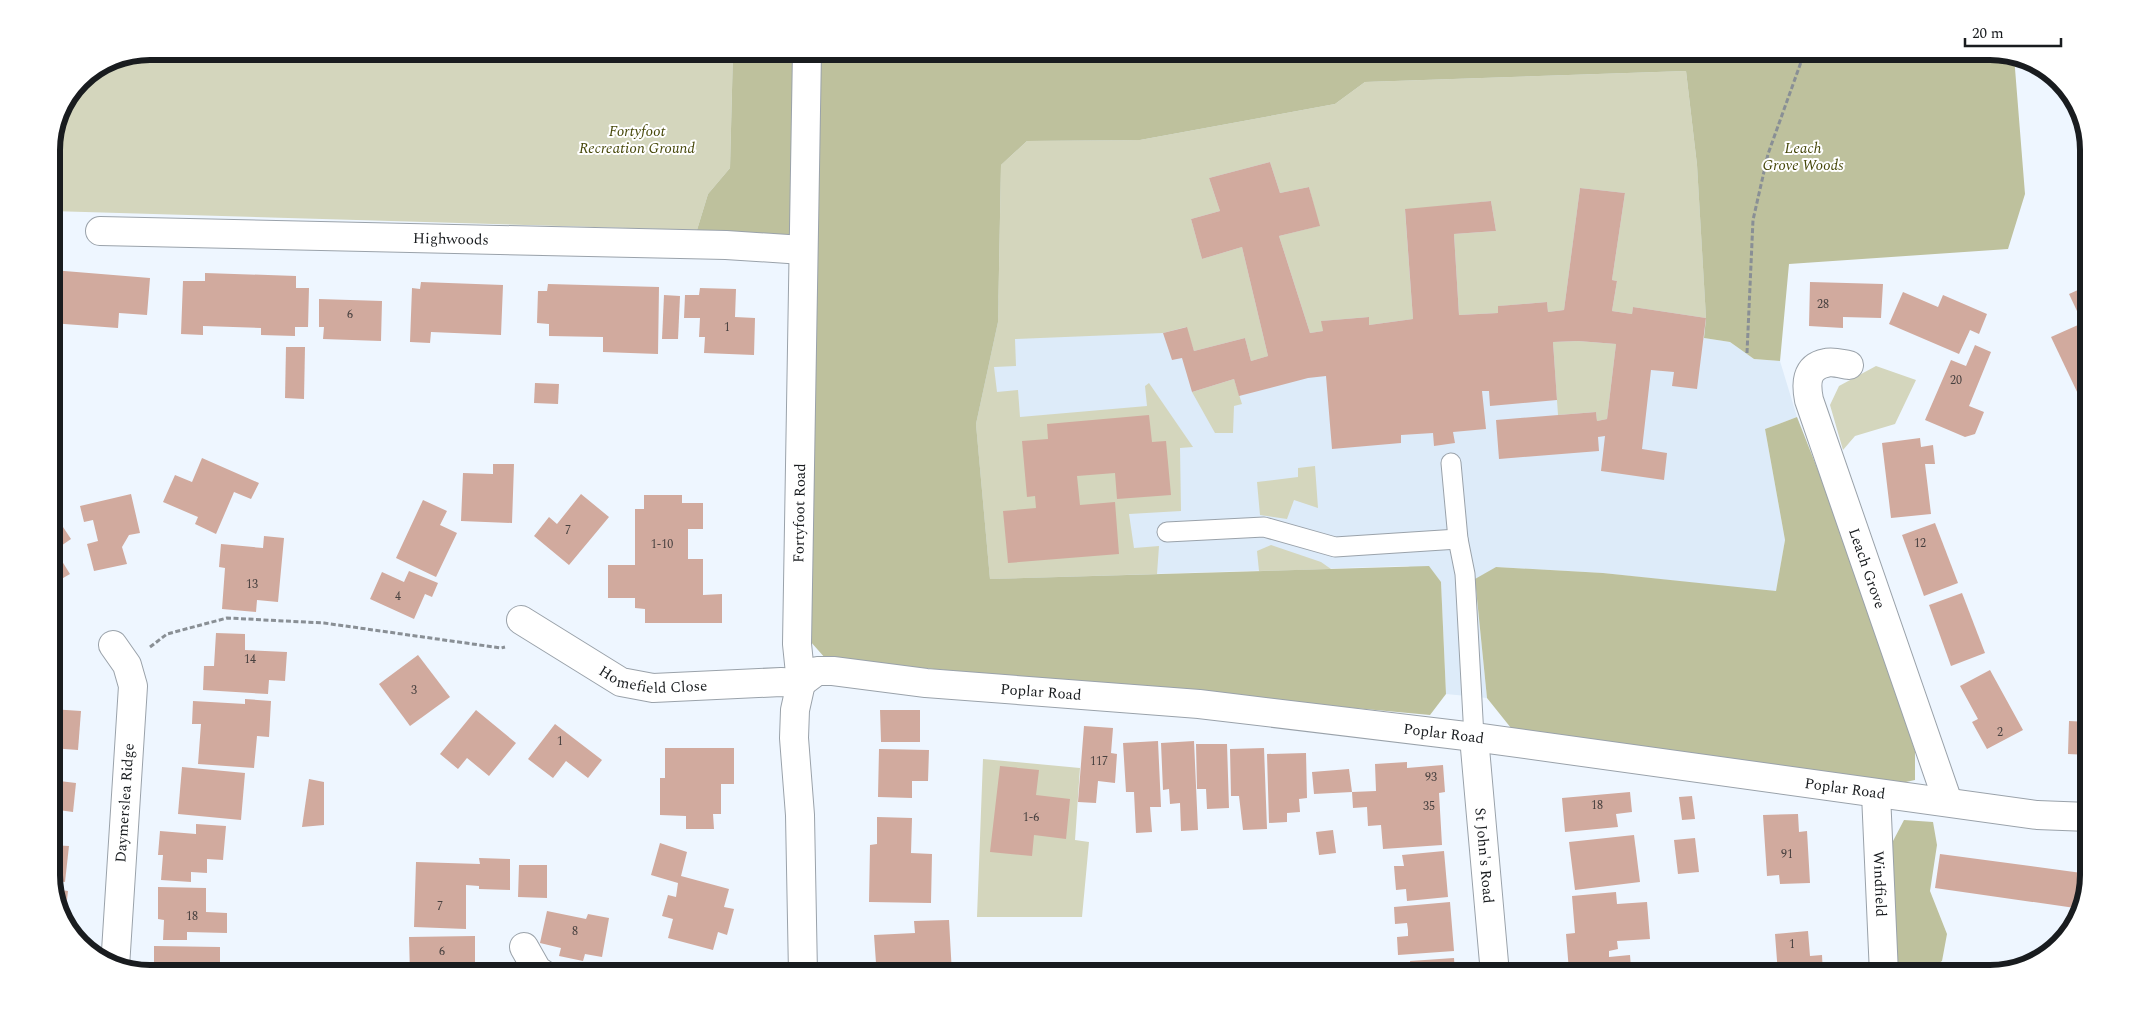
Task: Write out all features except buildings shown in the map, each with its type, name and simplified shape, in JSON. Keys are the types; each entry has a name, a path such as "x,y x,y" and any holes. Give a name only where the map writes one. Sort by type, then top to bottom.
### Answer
{"street":[{"name":"Fortyfoot Road","path":"803,965 800,815 794,738 795,710 801,684 797,644 807,60"},
{"name":"Highwoods","path":"100,231 726,245 803,250"},
{"name":"Leach Grove","path":"1849,365 1826,363 1812,370 1806,384 1809,400 1948,802"},
{"name":"Homefield Close","path":"521,620 621,682 653,688 781,682 801,684"},
{"name":"Daymerslea Ridge","path":"116,958 133,686 120,655"},
{"name":"Poplar Road","path":"801,684 817,671 833,671 926,683 1199,704 1474,737 2038,815 2080,817"},
{"name":"St John's Road","path":"1474,737 1494,965"},
{"name":"Windfield","path":"1876,794 1884,965"},
{"path":"524,947 534,965"}],"lane":[{"path":"1451,463 1458,539 1465,574 1474,737"},
{"path":"1167,532 1264,527 1335,547 1458,539"}],"path":[{"path":"1747,353 1753,220 1768,154 1802,60"},
{"path":"120,655 167,634 226,618 324,623 501,648 544,636"}],"shaded area":[{"path":"1140,140 1697,165 1706,318 1704,338 1730,342 1754,359 1780,361 1797,417 1765,429 1785,540 1776,592 1603,573 1496,567 1475,580 1487,698 1446,694 1441,582 1408,566 990,579 976,424 1027,141"}],"green space":[{"name":"Fortyfoot Recreation Ground","path":"733,60 730,168 708,194 697,230 60,211 60,145 63,127 69,110 91,82 110,69 139,61"},
{"name":"Leach Grove Woods","path":"733,60 1990,60 2015,64 2025,194 2008,249 1789,264 1780,361 1754,359 1730,342 1704,338 1706,318 1697,165 1686,71 1365,82 1335,104 1140,140 1027,141 1001,165 998,322 976,424 990,579 1429,566 1441,582 1446,694 1430,715 826,659 810,641 818,239 697,230 708,194 730,168"},
{"path":"1686,71 1697,165 1706,318 1633,307 1632,314 1612,311 1617,281 1612,280 1625,193 1580,188 1564,310 1548,312 1547,302 1499,306 1498,313 1459,315 1454,234 1496,231 1491,201 1405,210 1413,319 1369,325 1368,317 1322,321 1323,331 1310,333 1279,236 1319,226 1309,187 1280,193 1270,162 1209,178 1220,211 1191,219 1202,259 1242,247 1268,356 1251,361 1245,338 1194,351 1186,327 1163,333 1015,339 1016,366 994,367 997,392 1018,390 1020,417 1147,406 1145,386 1149,383 1193,447 1180,448 1181,511 1129,514 1134,548 1159,546 1157,574 990,579 976,424 998,322 1001,165 1027,141 1140,140 1335,104 1365,82"},
{"path":"1578,341 1616,344 1607,419 1597,421 1596,412 1558,415 1553,342"},
{"path":"1876,366 1916,380 1895,424 1855,436 1843,450 1830,405 1839,386"},
{"path":"1234,379 1242,404 1234,406 1233,433 1215,433 1192,392"},
{"path":"1797,417 1854,562 1915,751 1915,780 1892,785 1511,728 1487,698 1475,579 1496,567 1603,573 1776,591 1785,540 1765,429"},
{"path":"1315,466 1318,508 1294,500 1287,519 1260,515 1257,482 1298,477 1298,468"},
{"path":"1271,545 1321,562 1331,569 1259,571 1257,551"},
{"path":"983,759 1080,768 1075,840 1089,842 1082,917 977,917"},
{"path":"1904,820 1933,822 1937,845 1930,891 1947,934 1942,961 1935,965 1902,965 1897,961 1892,843"}]}
